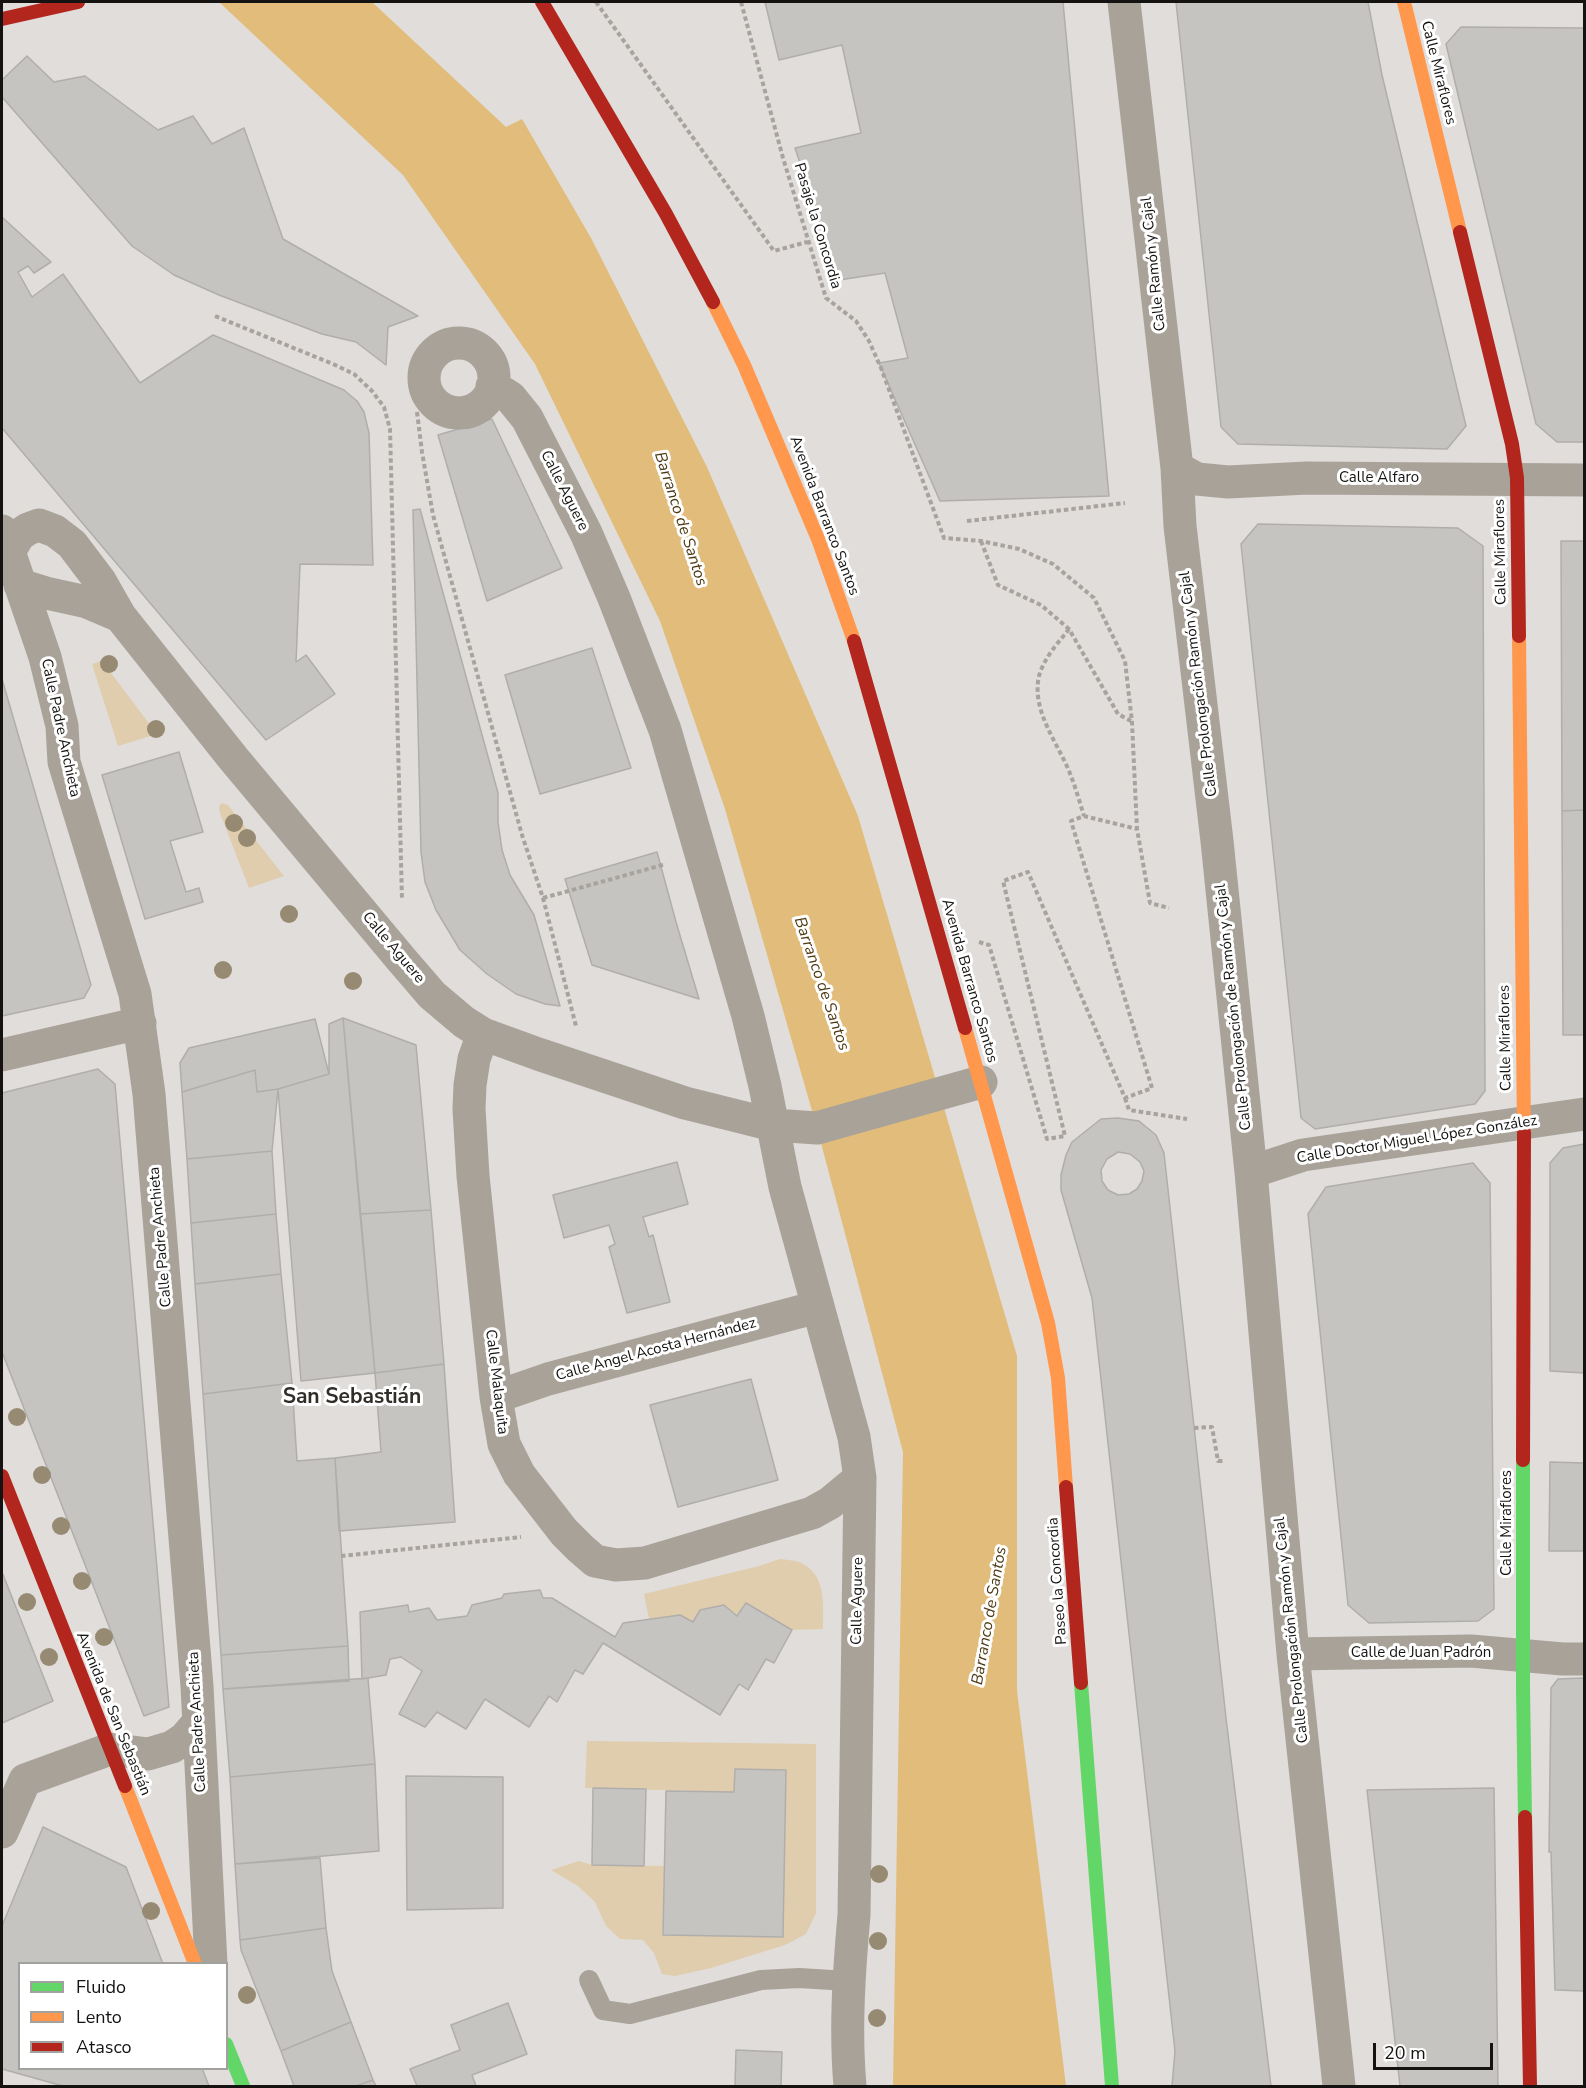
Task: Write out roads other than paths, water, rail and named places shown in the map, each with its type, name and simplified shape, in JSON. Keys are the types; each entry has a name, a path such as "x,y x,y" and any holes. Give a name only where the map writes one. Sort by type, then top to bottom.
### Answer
{"street":[{"path":"2,19 78,2"},
{"name":"Avenida Barranco Santos","path":"542,2 666,214 707,290 744,365 810,517 860,659 981,1082"},
{"name":"Calle Ramón y Cajal","path":"1124,2 1177,468 1180,526"},
{"name":"Calle Miraflores","path":"1404,2 1512,444 1517,478 1524,1124 1523,1656 1530,2086"},
{"name":"Calle Aguere","path":"492,386 510,397 527,418 576,514 614,598 661,721 748,1016 785,1187 854,1437 860,1478 854,1915 848,1982 847,2057 850,2086"},
{"name":"Calle Alfaro","path":"1177,468 1197,478 1228,482 1306,478 1584,480"},
{"name":"Calle Aguere","path":"5,542 39,525 54,531 72,544 100,581 120,616 233,758 432,995 464,1022 483,1034 685,1102 773,1125"},
{"name":"Calle Prolongación Ramón y Cajal","path":"1180,526 1217,841"},
{"name":"Calle Padre Anchieta","path":"5,542 45,657 62,726 64,762 135,994 140,1023 150,1106 191,1605 211,1962"},
{"name":"Calle Aguere","path":"20,585 87,602 120,616"},
{"name":"Calle Prolongación de Ramón y Cajal","path":"1217,841 1251,1172"},
{"path":"2,1055 140,1023"},
{"name":"Calle Malaquita","path":"483,1034 474,1059 469,1109 473,1176 496,1396 504,1443 519,1474 564,1532 595,1561 616,1565 645,1563 812,1513 830,1503 860,1478"},
{"path":"773,1125 817,1128 981,1082"},
{"name":"Paseo la Concordia","path":"981,1082 1046,1313 1058,1378 1113,2086"},
{"name":"Calle Doctor Miguel López González","path":"1251,1172 1303,1155 1584,1114"},
{"name":"Calle Prolongación Ramón y Cajal","path":"1251,1172 1293,1654 1339,2086"},
{"name":"Calle Angel Acosta Hernández","path":"496,1396 548,1379 817,1307"},
{"name":"Avenida de San Sebastián","path":"2,1476 194,1962"},
{"name":"Calle de Juan Padrón","path":"1293,1654 1471,1651 1584,1659"},
{"path":"2,1832 14,1776 110,1749 148,1755 172,1747 184,1739 198,1723"},
{"path":"228,2049 243,2086"}],"lane":[{"path":"589,1980 603,2010 630,2014 761,1980 800,1978 848,1982"}],"water":[{"name":"Barranco de Santos","path":"219,2 372,2 506,127 522,119 591,238 707,467 858,816 1017,1356 1017,1691 1066,2086 893,2086 903,1452 817,1128 725,809 660,621 535,364 403,175"}],"district":[{"name":"San Sebastián","path":"352,1398"}]}
